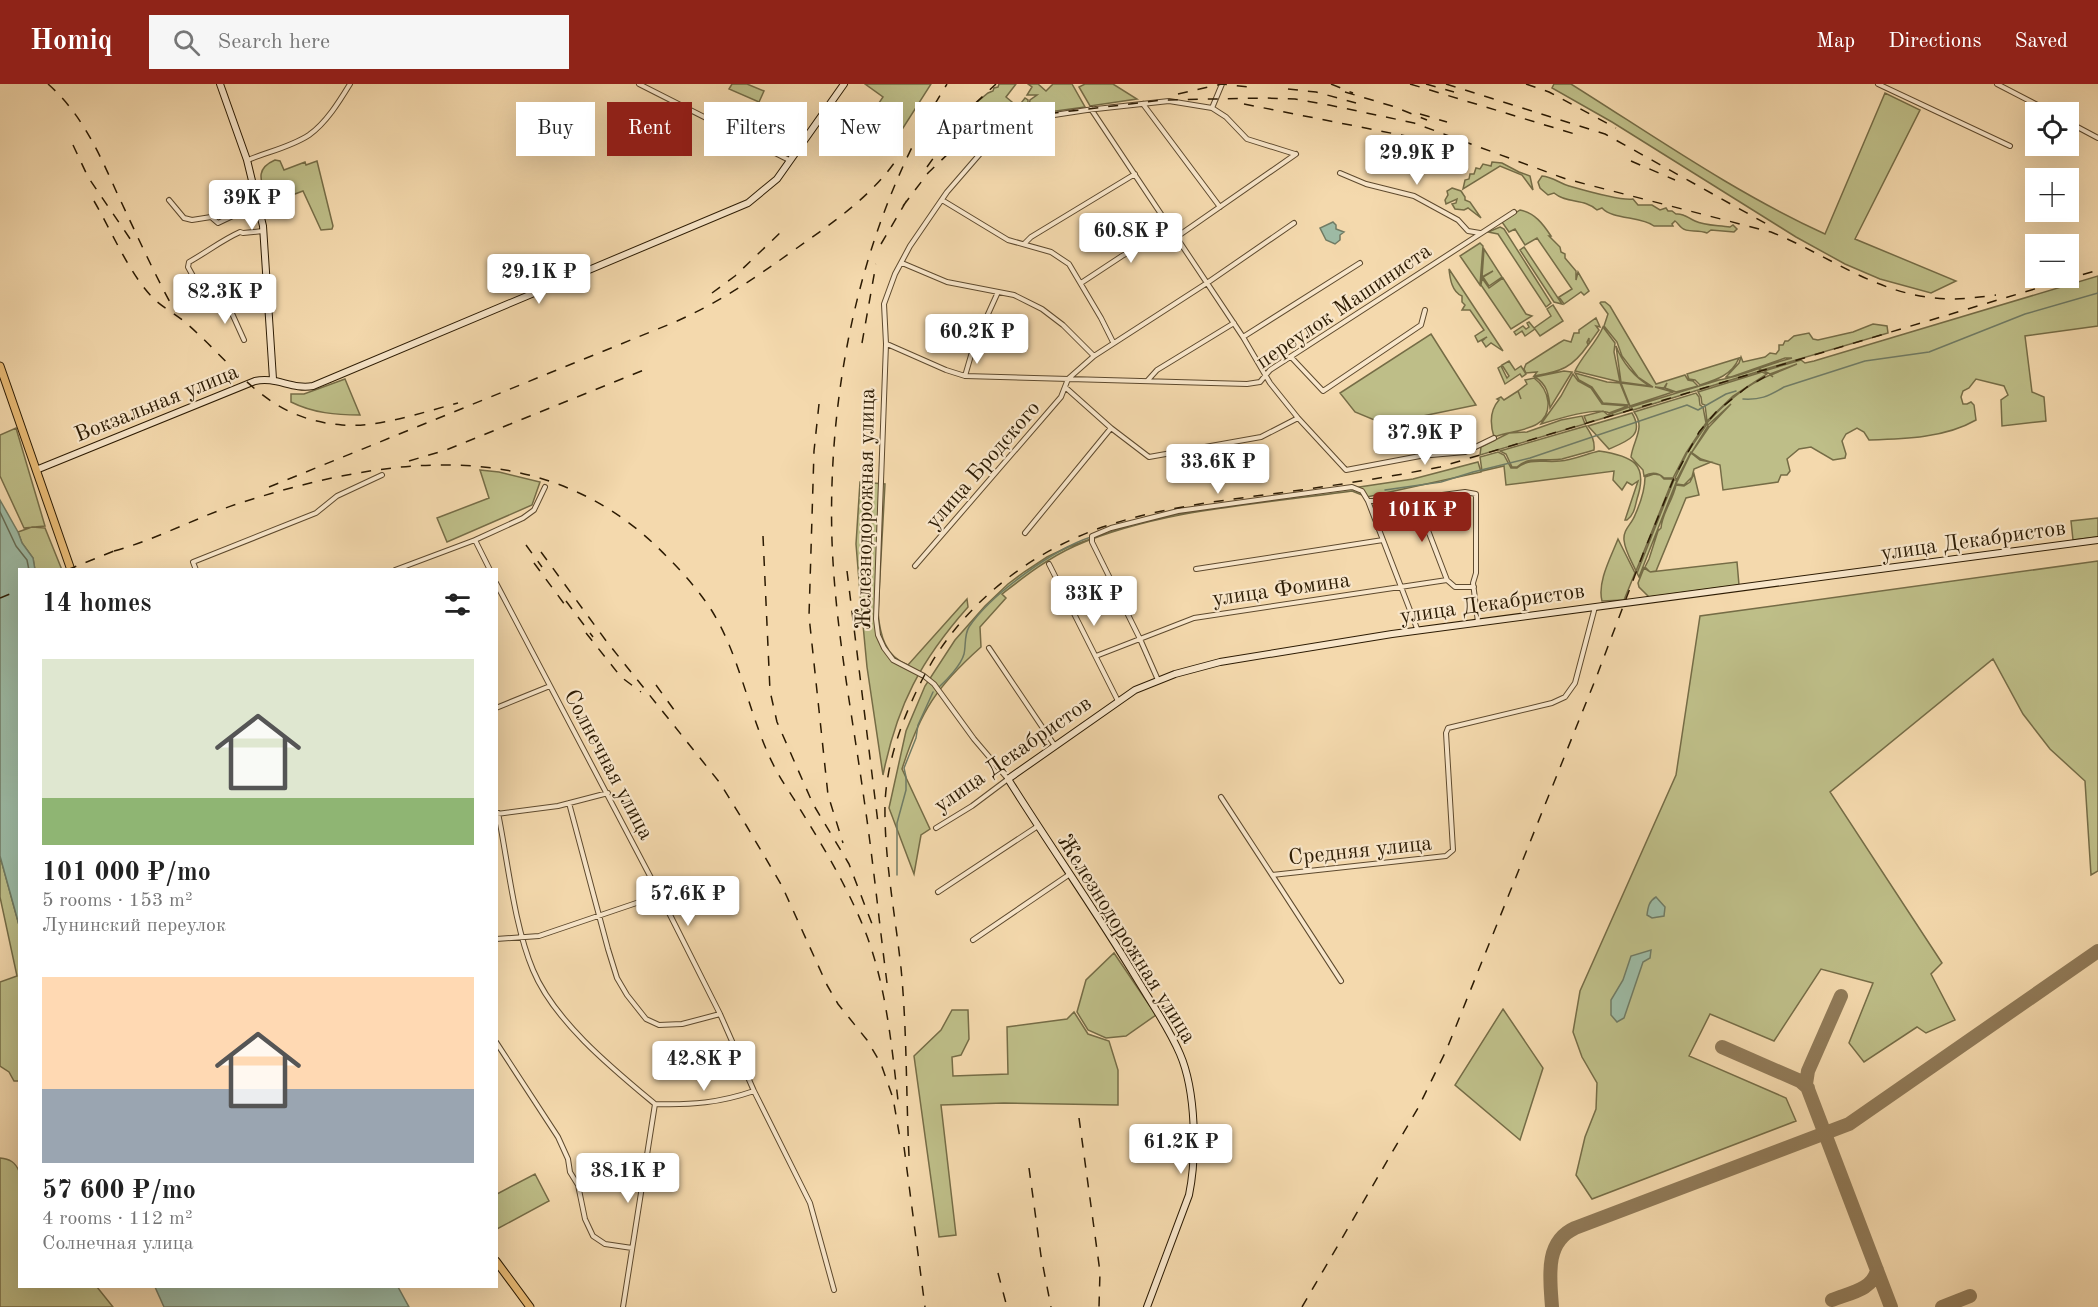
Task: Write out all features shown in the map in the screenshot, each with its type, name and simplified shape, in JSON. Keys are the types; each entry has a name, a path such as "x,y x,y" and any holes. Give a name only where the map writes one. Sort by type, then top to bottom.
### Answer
{"main road":[{"path":"0,366 70,568"},
{"path":"498,1264 530,1307"}],"street":[{"path":"220,84 247,160 264,231 273,379"},
{"path":"247,160 311,134 331,112 350,84"},
{"path":"639,84 789,160"},
{"name":"Вокзальная улица","path":"36,470 247,383 266,378 297,387 313,386 748,203 777,179 844,84"},
{"path":"1178,237 1296,154 1247,139 1226,117 1212,108 1222,84"},
{"path":"1878,84 2010,146"},
{"path":"1997,84 2032,102"},
{"name":"Железнодорожная улица","path":"1147,1307 1189,1195 1193,1178 1194,1133 1189,1085 1181,1056 1163,1022 1100,919 1008,779 974,739 934,684 894,660 884,648 878,635 876,619 886,344 884,304 891,282 922,227 995,132 1041,117 1169,101 1212,108"},
{"path":"1143,104 1220,207"},
{"path":"1091,110 1234,323 1264,376 1298,418 1346,470 1420,456 1465,452 1494,438"},
{"path":"2079,128 2098,138"},
{"path":"1340,173 1366,184 1414,196 1458,220 1468,231 1481,234"},
{"path":"1024,244 1031,237 1135,174"},
{"path":"227,193 228,206 233,216"},
{"path":"169,200 184,218 192,220 211,217 218,223 258,204"},
{"path":"942,200 1008,240 1051,252 1069,264 1113,342"},
{"name":"переулок Машиниста","path":"965,376 1247,384 1260,382 1270,370 1514,212"},
{"path":"1068,379 1113,342 1207,283 1294,224"},
{"path":"1081,283 1122,256 1172,228"},
{"path":"239,285 210,307 188,267 189,262 219,242 240,232 264,231"},
{"path":"902,263 947,282 1014,295 1042,309 1063,325 1094,356"},
{"path":"1243,337 1360,263"},
{"path":"886,344 965,376 974,345 998,292"},
{"path":"219,300 230,309 244,340"},
{"path":"1291,357 1323,391 1421,325 1425,310"},
{"path":"1148,381 1157,370 1234,323"},
{"name":"улица Бродского","path":"915,567 1061,397 1068,379"},
{"path":"1065,387 1111,428 1149,457 1261,437 1298,418"},
{"path":"1025,533 1111,428"},
{"path":"195,568 193,562 316,513 338,496 382,475"},
{"path":"400,568 475,540 522,518 534,510 545,487"},
{"path":"1158,680 1092,542 1092,536 1112,528 1178,511 1352,488 1362,491 1368,501 1418,631"},
{"path":"1368,501 1416,499 1465,492 1476,494 1474,587 1478,623"},
{"path":"1416,499 1447,580"},
{"path":"475,540 489,568"},
{"path":"1196,569 1383,540"},
{"name":"улица Декабристов","path":"936,828 972,806 1135,690 1158,680 1220,662 1595,606 1757,587 2098,540"},
{"path":"1049,564 1118,701"},
{"name":"улица Фомина","path":"1096,656 1194,618 1447,580 1455,587 1474,587"},
{"name":"Солнечная улица","path":"498,587 608,792 720,1014 754,1091 810,1203 834,1290"},
{"name":"Средняя улица","path":"1341,981 1272,875 1446,856 1454,850 1446,733 1448,728 1552,703 1565,697 1575,683 1595,606"},
{"path":"989,648 1055,746"},
{"path":"498,707 550,686"},
{"path":"498,814 569,803 608,792"},
{"path":"1221,797 1272,875"},
{"path":"569,803 617,978 627,995 646,1019 659,1025 682,1024 720,1014"},
{"path":"498,819 522,936 533,971 555,1007 594,1052 655,1104 693,1105 737,1097 754,1091"},
{"path":"938,892 1038,826"},
{"path":"973,940 1070,874"},
{"path":"498,939 539,936 660,895"},
{"path":"498,1045 558,1137 568,1159 570,1172 578,1185 585,1219 592,1236 605,1244 632,1248"},
{"path":"623,1307 655,1104"}],"green space":[{"path":"732,84 747,84 764,91 759,102 729,89"},
{"path":"865,84 931,84 920,102 915,102 915,109 903,128 903,102 880,102 883,97"},
{"path":"999,84 1016,84 1006,97 1012,102 977,102 994,88"},
{"path":"1028,84 1038,84 1046,91 1053,84 1072,84 1085,107 1055,111 1055,102 1030,102 1037,95 1027,95 1032,87"},
{"path":"1085,84 1113,84 1137,99 1090,106 1079,87"},
{"path":"1554,84 1571,84 1664,144 1759,201 1825,234 1885,93 1920,110 1855,239 1956,281 1931,293 1880,279 1845,264 1796,237 1612,122 1552,88"},
{"path":"275,160 280,161 284,170 305,162 306,165 317,161 332,229 321,230 303,191 268,204 261,173 268,164"},
{"path":"1492,162 1502,163 1530,176 1533,190 1522,175 1500,166 1463,189 1465,180 1469,179 1470,174 1474,174 1476,168 1480,169 1483,164 1491,166"},
{"path":"1542,176 1592,192 1633,199 1638,205 1652,205 1660,210 1666,208 1668,211 1684,215 1703,224 1730,227 1733,225 1737,229 1734,232 1690,231 1675,221 1673,226 1654,226 1607,212 1602,208 1597,210 1587,204 1564,199 1554,193 1548,195 1540,188 1538,182"},
{"path":"1452,188 1461,191 1465,200 1470,202 1481,218 1468,208 1455,209 1452,204 1456,203 1457,199 1446,204 1447,191"},
{"path":"1520,210 1534,216 1542,223 1551,236 1549,236 1560,247 1565,258 1576,271 1576,280 1578,272 1589,291 1584,295 1581,292 1564,304 1559,297 1572,289 1537,238 1525,245 1515,229 1509,232 1502,222"},
{"path":"1500,227 1504,229 1551,303 1546,307 1498,234 1488,232"},
{"path":"1480,243 1483,246 1480,285 1460,256"},
{"path":"1524,247 1562,304 1554,302 1520,250"},
{"path":"1484,249 1502,277 1489,286 1483,277 1493,271 1482,277"},
{"path":"1449,269 1503,351 1491,343 1486,347 1482,341 1487,337 1478,342 1475,336 1484,330 1470,310 1462,310 1465,305 1462,302 1462,296 1452,285"},
{"path":"2098,276 2098,326 2025,336 2032,392 2044,397 2046,421 2002,426 2001,400 2008,395 2004,386 1976,379 1969,388 1963,391 1961,397 1963,404 1971,402 1974,405 1976,420 1951,431 1910,438 1869,440 1864,432 1857,428 1846,434 1842,441 1845,458 1833,460 1811,447 1799,449 1787,459 1790,471 1787,475 1781,475 1778,482 1723,490 1720,465 1701,459 1691,452 1677,479 1675,478 1687,453 1707,424 1708,426 1692,452 1709,427 1731,404 1708,425 1707,423 1721,409 1752,384 1770,375 1773,377 1771,375 1797,364 1770,374 1764,371 1801,360 1805,363 1814,361 2058,288 2079,288 2079,282"},
{"path":"1482,278 1489,288 1503,278 1526,314 1532,316 1511,329 1481,285"},
{"path":"1601,302 1610,306 1656,384 1685,375 1688,380 1698,386 1676,392 1665,388 1667,383 1664,388 1655,387 1673,392 1630,406 1621,383 1653,387 1638,377 1622,356 1617,342 1604,326 1608,314"},
{"path":"1553,305 1563,321 1540,336 1535,329 1525,336 1522,331 1516,335 1514,332 1523,326 1526,329 1529,327 1527,323 1529,322 1534,328 1551,316 1547,309"},
{"path":"1596,318 1600,327 1596,326 1599,330 1589,344 1589,338 1588,345 1577,359 1559,370 1534,376 1537,372 1526,373 1524,369 1526,364 1564,340 1571,342 1574,333 1579,333 1579,330"},
{"path":"1873,324 1887,326 1888,333 1759,369 1760,371 1633,410 1631,407 1792,358 1785,358 1726,377 1739,363 1741,357 1743,362 1765,357 1770,353 1776,354 1779,345 1783,345 1785,341 1794,336 1809,333 1813,339 1818,340 1853,332"},
{"path":"1603,327 1615,343 1614,352 1620,382 1575,371"},
{"path":"1431,334 1476,405 1384,424 1355,412 1340,393"},
{"path":"1616,346 1630,369 1650,386 1621,382"},
{"path":"1739,358 1728,373 1700,385 1695,380 1689,379 1687,374"},
{"path":"1509,361 1515,370 1521,366 1526,374 1522,377 1520,374 1505,384 1498,368 1501,366 1507,378 1509,376 1502,365"},
{"path":"1564,371 1572,372 1550,408 1547,390 1535,377"},
{"path":"1762,372 1767,374 1733,396 1707,421 1705,405 1702,404 1698,392"},
{"path":"1575,373 1607,382 1620,383 1629,405 1603,403 1592,387 1579,380"},
{"path":"1573,374 1578,381 1591,388 1602,404 1628,406 1609,413 1586,412 1541,424"},
{"path":"1534,378 1547,395 1547,412 1543,419 1529,428 1494,437 1492,417 1499,400 1497,399 1501,397 1504,400 1527,384 1525,380"},
{"path":"345,379 360,415 325,413 291,402 291,394 304,394"},
{"path":"1696,393 1703,407 1706,423 1673,478 1664,478 1654,473 1644,476 1643,470 1631,457 1639,429 1634,412"},
{"path":"1629,407 1631,410 1587,423 1584,416 1603,411 1608,415"},
{"path":"1632,413 1637,427 1635,432 1628,440 1609,449 1588,426"},
{"path":"1582,416 1585,424 1480,455 1481,447 1509,433 1527,432 1561,420"},
{"path":"1586,426 1594,443 1594,450 1556,460 1527,461 1517,467 1512,467 1506,454 1500,451"},
{"path":"16,428 45,526 24,528 0,476 0,435"},
{"path":"1599,451 1629,459 1639,469 1640,487 1634,511 1627,520 1625,520 1638,481 1632,485 1627,482 1622,490 1613,480 1614,471 1506,485 1504,466 1482,471 1480,457 1498,452 1504,455 1511,468 1517,468 1527,463 1565,460"},
{"path":"1691,453 1700,460 1711,462 1694,469 1692,477 1684,485 1676,484"},
{"path":"1478,462 1481,472 1367,497 1352,491 1211,509 1142,524 1075,546 1055,556 1028,575 1002,594 1006,598 980,627 981,647 952,675 931,702 909,749 902,769 930,829 921,835 914,874 889,808 906,731 925,686 955,640 985,606 1024,572 1068,547 1133,524 1177,514 1413,479"},
{"path":"480,470 540,482 532,505 447,542 437,518 489,498"},
{"path":"1654,474 1664,479 1673,479 1636,571 1626,548 1624,536 1639,506 1645,477"},
{"path":"1694,474 1699,495 1686,498 1656,571 1650,572 1645,567 1676,485 1684,486 1690,482"},
{"path":"1674,480 1677,480 1639,577 1637,573"},
{"path":"860,482 885,484 878,613 882,637 889,651 908,665 967,599 968,607 937,646 913,685 896,727 883,775 867,667 856,544"},
{"path":"2098,518 2098,537 2073,540 2071,521"},
{"path":"32,527 45,528 61,568 35,568 33,558 22,543 18,532"},
{"path":"1618,539 1635,573 1624,600 1602,601 1603,578"},
{"path":"2098,561 2098,871 2091,875 2085,781 2050,749 2023,714 1993,659 1830,792 1942,963 1931,974 1955,1020 1926,1033 1917,1027 1864,1062 1849,1043 1873,983 1821,969 1774,1041 1710,1014 1689,1056 1786,1098 1796,1121 1592,1199 1576,1175 1585,1137 1596,1109 1597,1083 1582,1057 1573,1032 1580,991 1676,775 1700,616"},
{"path":"1737,562 1739,585 1649,597 1638,583 1644,568 1650,572"},
{"path":"0,856 18,921 18,1081 14,1081 9,1072 0,1066 0,982 17,976 0,897"},
{"path":"1114,953 1156,1015 1126,1036 1106,1038 1088,1030 1077,1012 1086,980"},
{"path":"1503,1009 1543,1068 1520,1140 1455,1085"},
{"path":"952,1010 968,1010 969,1039 961,1055 952,1057 953,1076 1008,1074 1007,1027 1067,1019 1074,1012 1088,1034 1109,1041 1118,1070 1118,1105 1004,1103 941,1105 956,1235 939,1237 914,1056 941,1030"},
{"path":"0,1158 12,1162 18,1169 18,1288 98,1288 113,1307 0,1307"},
{"path":"535,1174 549,1201 498,1228 498,1193"}],"water":[{"path":"1333,222 1336,229 1344,232 1335,244 1326,240 1320,228"},
{"path":"0,500 22,543 33,558 35,568 18,568 18,921 0,856"},
{"path":"1656,897 1665,907 1664,916 1652,918 1647,915 1648,909 1650,902"},
{"path":"1651,950 1650,958 1643,962 1624,1018 1617,1022 1611,1015 1611,1000 1623,980 1631,956"},
{"path":"155,1288 399,1288 409,1307 164,1307"}],"waterway":[{"path":"1743,399 1764,397 1784,387 1865,361 1929,352 2025,314 2098,293"},
{"path":"1385,490 1441,482 1530,458 1687,405 1698,410 1736,391"},
{"path":"939,687 962,658 969,627 992,601 1024,574 1059,551 1091,537"},
{"path":"897,875 897,823 906,790 904,768 916,738 918,725 933,692"}],"taxiway":[{"path":"1552,1307 1551,1262 1558,1242 1565,1234 1575,1228 1849,1124 2098,951"},
{"path":"1841,996 1808,1071 1806,1084 1891,1307"},
{"path":"1722,1047 1800,1081 1808,1088"},
{"path":"1832,1300 1865,1286 1875,1277 1877,1270"},
{"path":"1942,1307 1970,1296"}],"railway":[{"path":"48,84 71,108 88,135 172,306"},
{"path":"887,983 837,606 832,541 832,482 836,422 844,363 856,304 872,246 893,190 918,136 947,84"},
{"path":"927,167 966,112 996,84"},
{"path":"1178,94 1222,84 1249,87"},
{"path":"1331,84 1353,93"},
{"path":"1410,84 1578,135"},
{"path":"1426,84 1454,92"},
{"path":"1446,84 1605,134 1772,227"},
{"path":"1526,84 1549,92 1616,128"},
{"path":"1288,89 1316,92 1356,103"},
{"path":"1345,92 1392,106 1427,120"},
{"path":"903,206 928,173 950,152 988,126 1013,118 1163,100 1295,99 1414,123 1566,179 1771,232 1866,278 1906,293 1944,299 1996,295"},
{"path":"1244,104 1431,141"},
{"path":"1420,114 1447,122"},
{"path":"73,145 88,177 135,246"},
{"path":"269,487 675,322 708,306 752,279 840,217 867,194 899,156"},
{"path":"1631,161 1675,180"},
{"path":"881,244 907,200"},
{"path":"94,201 136,277 153,298 186,323 255,389 292,413 315,421 356,425 401,419 458,403"},
{"path":"712,293 735,276 782,231"},
{"path":"862,343 876,264"},
{"path":"909,1156 903,991 888,865 885,824 886,787 897,739 922,680 956,628 1001,583 1054,548 1082,535 1133,518 1198,504 1344,484 1440,467 2098,270"},
{"path":"409,461 446,450 644,370"},
{"path":"1302,1307 1418,1108 1446,1051 1674,478 1699,432 1716,412 1747,387 1768,375"},
{"path":"819,404 814,451 809,616 828,795 843,843"},
{"path":"114,551 243,502 350,475 403,467 456,465 508,471 559,484 607,508 653,543 677,567 706,602 722,630 731,649 758,729 775,768 835,868 865,931 884,996 899,1109"},
{"path":"763,536 770,691 777,722 813,804 849,864 872,924"},
{"path":"526,545 542,567"},
{"path":"72,568 119,549"},
{"path":"541,552 607,642 720,783 746,825 782,886 827,985 838,1004 867,1040 881,1064 893,1098 901,1144"},
{"path":"534,563 568,609"},
{"path":"847,571 878,823"},
{"path":"0,598 18,591"},
{"path":"566,601 593,637"},
{"path":"586,633 621,677 641,692"},
{"path":"656,685 677,714"},
{"path":"1079,1118 1100,1272 1099,1307"},
{"path":"904,1147 925,1307"},
{"path":"1029,1168 1041,1256 1051,1307"},
{"path":"998,1273 1007,1307"}]}
